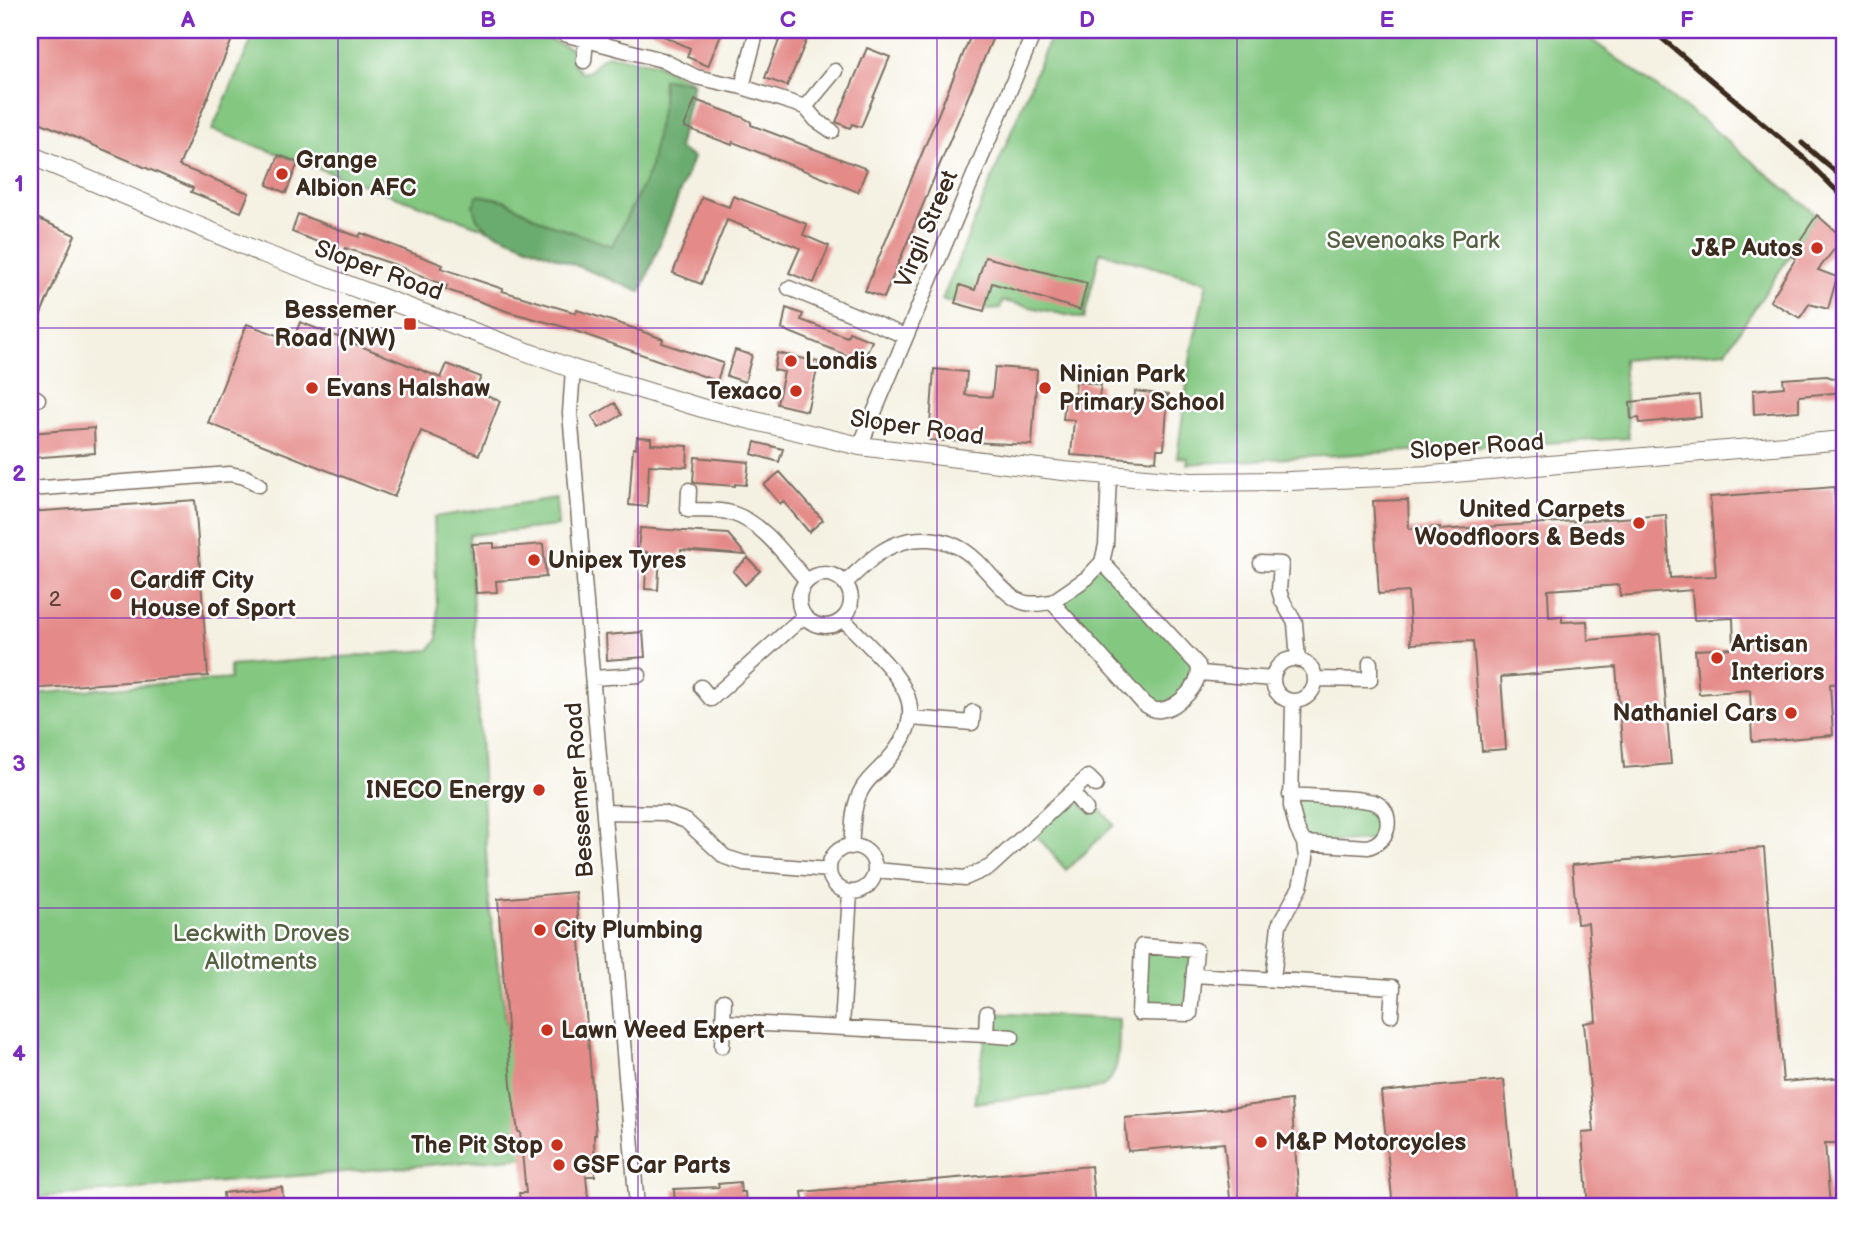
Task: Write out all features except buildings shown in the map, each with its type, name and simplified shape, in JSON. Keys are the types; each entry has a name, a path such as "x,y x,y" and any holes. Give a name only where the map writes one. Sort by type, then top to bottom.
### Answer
{"street":[{"path":"742,87 757,30"},
{"name":"Virgil Street","path":"860,446 1035,30"},
{"path":"564,34 662,60 696,76 805,107 816,120 832,131"},
{"path":"584,61 586,41"},
{"path":"805,107 835,71"},
{"name":"Sloper Road","path":"30,155 262,253 573,369 705,409 860,446 1109,476 1206,482 1431,475 1845,440"},
{"path":"789,288 905,336"},
{"name":"Bessemer Road","path":"573,369 570,413 637,1207"},
{"path":"30,489 230,474 245,477 259,485"},
{"path":"846,582 889,547 904,541 936,539 961,549 974,558 1013,597 1023,603 1052,602 1076,587 1102,562 1106,545 1109,476"},
{"path":"690,490 688,510 729,512 750,521 762,530 807,581"},
{"path":"1052,602 1144,704 1154,710 1163,710 1183,697 1197,684 1200,673 1198,665 1102,562"},
{"path":"1261,563 1281,564 1279,590 1295,623 1298,660"},
{"path":"819,574 829,574 846,582 852,601 850,610 843,619 827,626 818,625 804,616 799,599 807,581 819,574"},
{"path":"701,687 711,699 804,616"},
{"path":"843,619 897,678 911,706 911,718 895,752 863,785 857,798 851,846"},
{"path":"1298,660 1309,666 1315,679 1309,695 1293,702 1277,693 1273,679 1274,672 1284,662 1298,660"},
{"path":"1315,679 1370,680 1370,663"},
{"path":"1200,673 1273,679"},
{"path":"593,678 639,675"},
{"path":"1273,979 1279,925 1300,887 1305,870 1304,843 1294,819 1290,795 1293,702"},
{"path":"911,718 972,723 973,712"},
{"path":"875,870 965,878 990,867 1088,777 1096,785"},
{"path":"1072,792 1086,809"},
{"path":"1290,795 1371,801 1383,808 1387,816 1386,833 1376,845 1368,847 1304,843"},
{"path":"604,812 664,813 686,821 725,857 744,863 830,870"},
{"path":"851,846 866,851 872,857 875,870 869,884 863,889 850,892 836,885 830,870 834,856 840,850 851,846"},
{"path":"842,1027 850,892"},
{"path":"1142,946 1196,950 1194,975 1190,1014 1139,1013 1142,946"},
{"path":"1194,975 1393,987 1391,1015"},
{"path":"722,1046 724,1001"},
{"path":"986,1035 987,1013"},
{"path":"723,1022 1012,1037"}],"green space":[{"path":"256,30 526,30 572,49 571,61 581,73 589,71 608,55 655,63 693,82 678,148 693,158 641,292 489,230 212,130"},
{"name":"Sevenoaks Park","path":"1053,30 1578,30 1703,121 1817,215 1726,351 1623,360 1629,438 1187,464 1188,458 1177,457 1192,348 1207,282 1100,252 1084,319 1003,301 1000,309 987,310 942,300"},
{"path":"663,79 693,82 678,148 693,158 641,292 489,230 477,219 473,205 478,195 504,200 544,222 612,246 649,172 662,105"},
{"name":"Leckwith Droves Allotments","path":"556,498 558,526 469,535 489,904 526,1157 30,1198 30,694 230,679 230,666 429,650 438,639 434,517"},
{"path":"1102,562 1192,657 1197,684 1154,710 1052,602"},
{"path":"1072,792 1086,809 1094,802 1114,825 1066,870 1031,829"},
{"path":"1290,795 1383,809 1382,840 1304,843"},
{"path":"1142,946 1196,950 1190,1014 1139,1013"},
{"path":"987,1013 1119,1019 1118,1058 1113,1075 1100,1088 974,1103 986,1035"}],"railway":[{"path":"1652,30 1805,159 1845,199"},
{"path":"1802,143 1845,180"}],"place":[{"name":"Grange Albion AFC","path":"282,174"},
{"name":"J&P Autos","path":"1817,248"},
{"name":"Bessemer Road (NW)","path":"410,324"},
{"name":"Londis","path":"791,361"},
{"name":"Evans Halshaw","path":"312,388"},
{"name":"Ninian Park Primary School","path":"1045,388"},
{"name":"Texaco","path":"796,391"},
{"name":"United Carpets Woodfloors & Beds","path":"1639,523"},
{"name":"Unipex Tyres","path":"534,560"},
{"name":"Cardiff City House of Sport","path":"116,594"},
{"name":"Artisan Interiors","path":"1717,658"},
{"name":"Nathaniel Cars","path":"1791,713"},
{"name":"INECO Energy","path":"539,790"},
{"name":"City Plumbing","path":"540,930"},
{"name":"Lawn Weed Expert","path":"547,1030"},
{"name":"M&P Motorcycles","path":"1261,1142"},
{"name":"The Pit Stop","path":"557,1145"},
{"name":"GSF Car Parts","path":"559,1165"}]}
